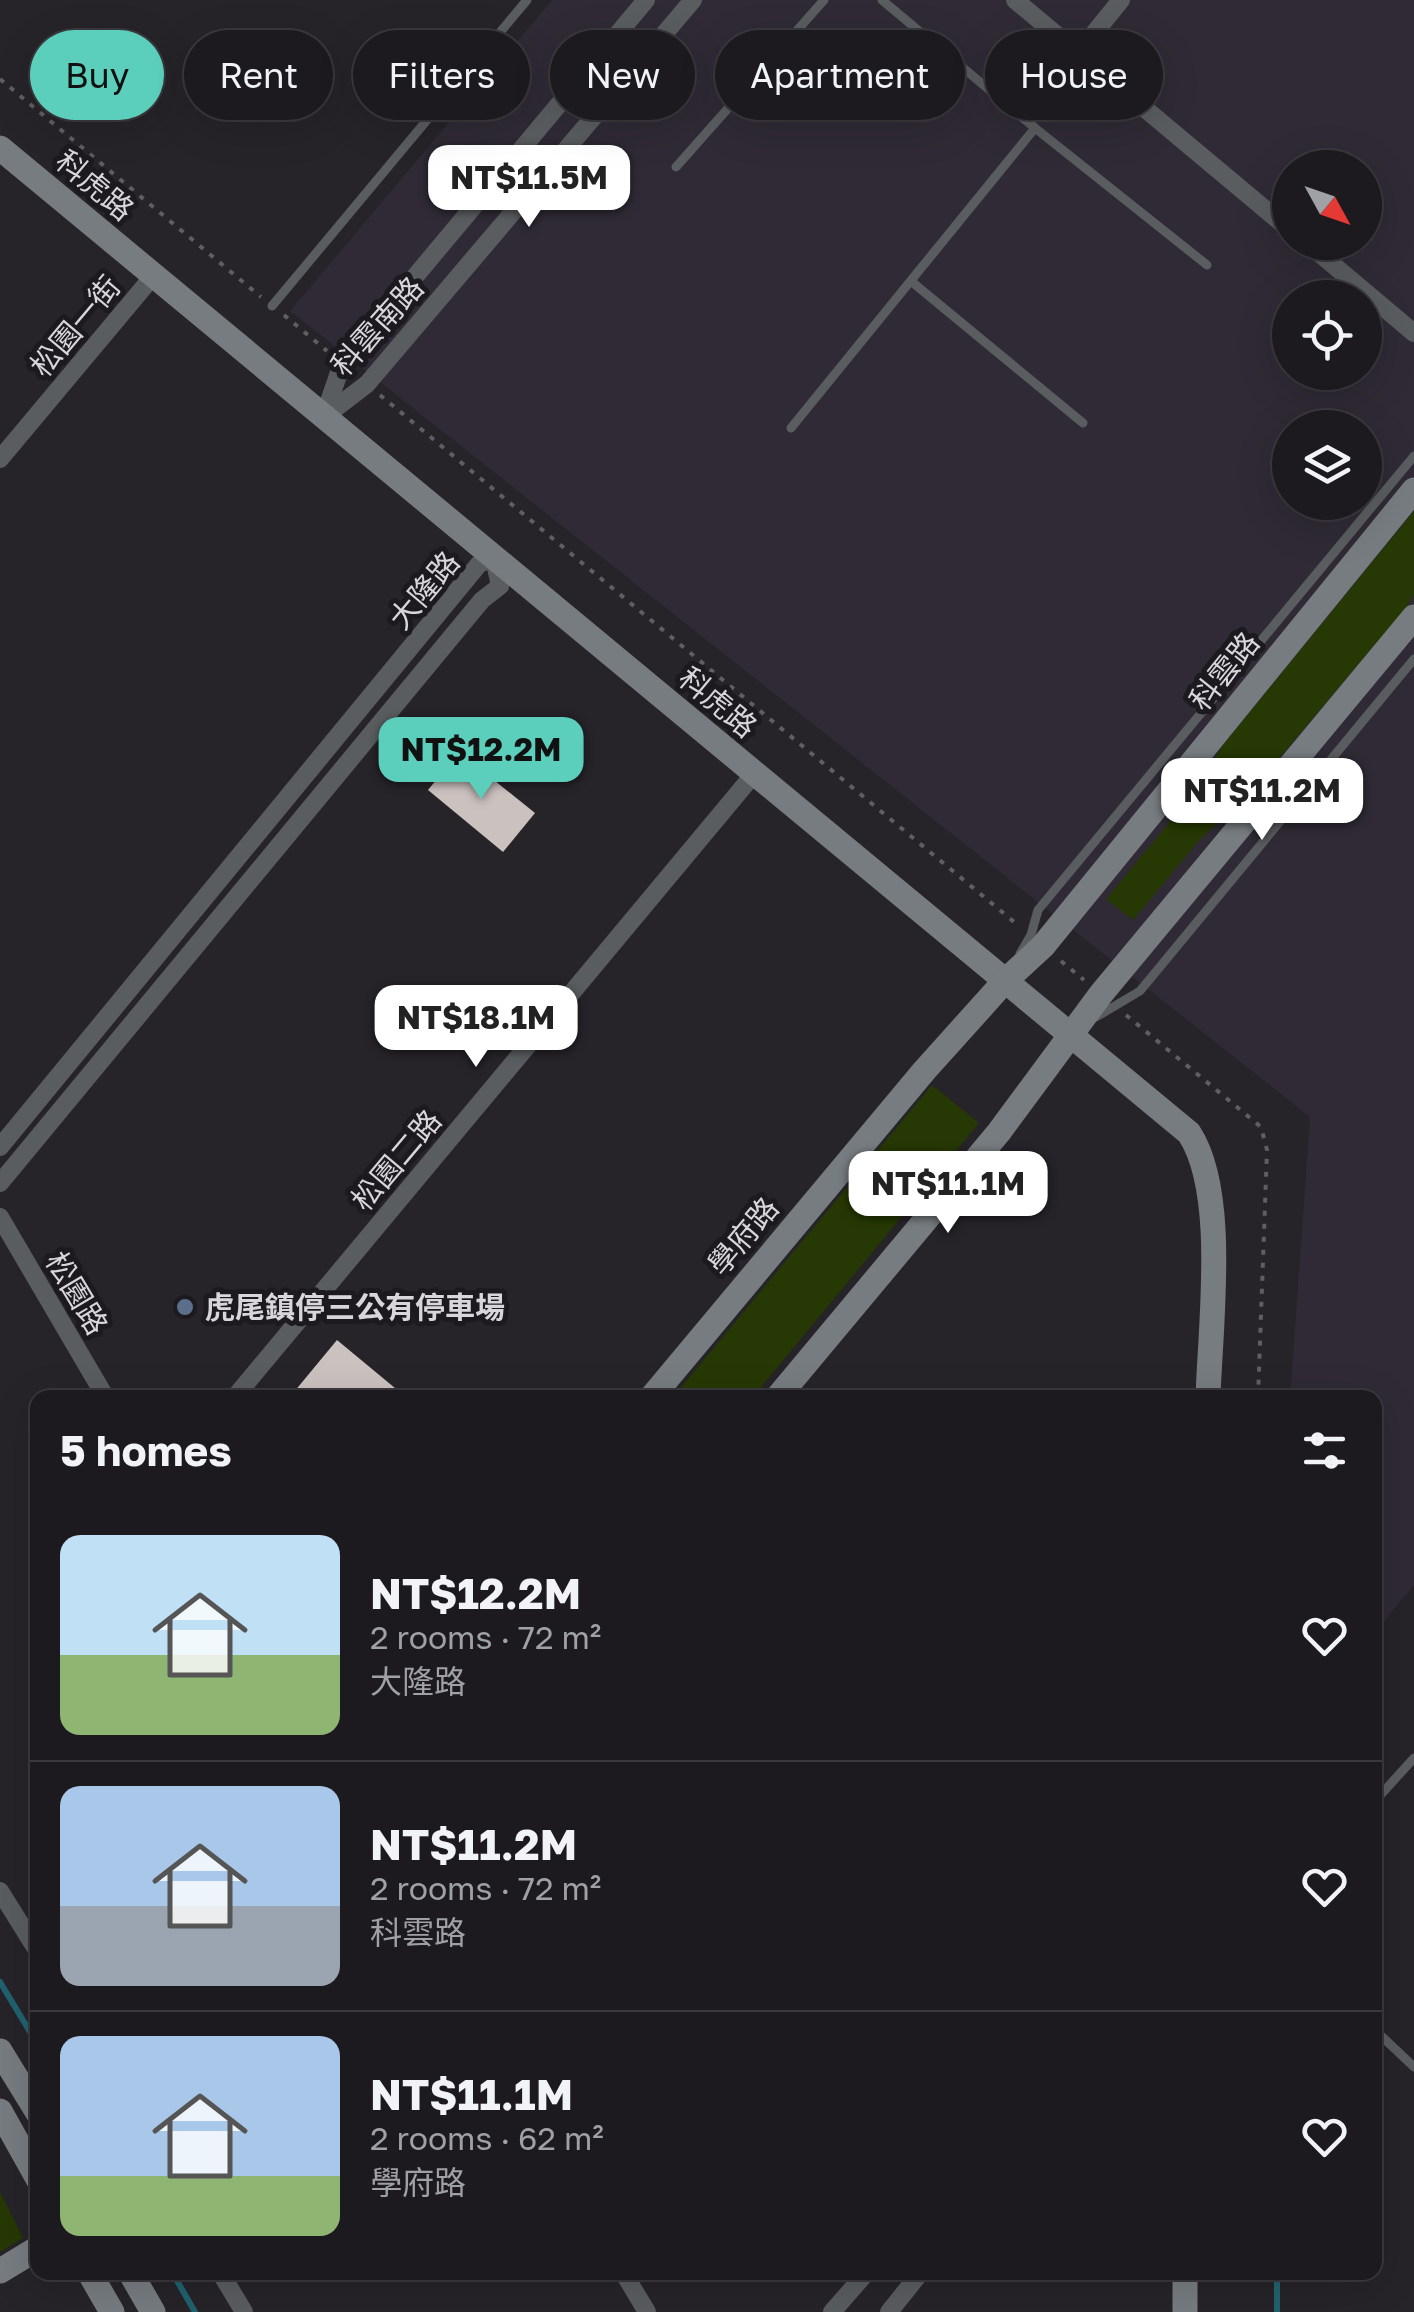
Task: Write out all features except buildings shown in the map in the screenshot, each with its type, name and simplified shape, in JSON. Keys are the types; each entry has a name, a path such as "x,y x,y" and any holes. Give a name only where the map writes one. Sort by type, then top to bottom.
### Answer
{"street":[{"name":"科雲南路","path":"324,417 342,364 646,0"},
{"name":"科雲南路","path":"324,417 367,384 693,0"},
{"path":"1015,0 1051,30"},
{"path":"1096,30 1121,0"},
{"path":"1159,120 1272,215"},
{"name":"科虎路","path":"0,148 1189,1134 1200,1150 1208,1175 1213,1212 1208,1390"},
{"path":"1327,260 1414,333"},
{"name":"松園一街","path":"0,459 154,275"},
{"name":"科雲路","path":"1004,982 1414,490"},
{"name":"大隆路","path":"0,1147 479,564 494,558 500,586 482,600 0,1183"},
{"path":"784,1390 998,1132 1069,1036 1107,999 1414,617"},
{"name":"松園二路","path":"241,1390 754,774"},
{"name":"學府路","path":"658,1390 924,1071 1004,982"},
{"name":"松園路","path":"0,1217 101,1390"},
{"path":"0,1890 30,1939"},
{"path":"0,2051 30,2101"},
{"path":"0,2110 7,2138 30,2168"},
{"path":"7,2138 30,2120"},
{"path":"0,2271 30,2253"},
{"path":"94,2280 112,2312"},
{"path":"135,2280 153,2312"},
{"path":"225,2280 244,2312"},
{"path":"628,2280 646,2312"},
{"path":"832,2312 859,2280"},
{"path":"889,2312 915,2280"},
{"path":"1184,2312 1186,2280"}],"lane":[{"path":"272,306 527,0"},
{"path":"676,166 824,0"},
{"path":"882,0 1206,265"},
{"path":"790,428 1035,128"},
{"path":"912,282 1083,423"},
{"path":"1037,941 1038,910 1414,456"},
{"path":"1107,999 1140,991 1414,659"},
{"path":"1382,1793 1414,1758"},
{"path":"1382,2037 1414,2067"}],"path":[{"path":"0,78 342,364"},
{"path":"367,384 1260,1126 1267,1150 1258,1390"}],"shaded area":[{"path":"552,0 1414,0 1414,1585 1382,1624 1382,1390 1290,1390 1310,1117 290,311 451,120 530,120 530,30 527,30"}],"green space":[{"path":"1414,511 1414,594 1406,608 1263,777 1198,842 1133,920 1106,899 1188,800 1223,745"},
{"path":"932,1085 979,1123 759,1390 679,1390"},
{"path":"0,2192 23,2238 0,2252"}],"waterway":[{"path":"0,1982 30,2032"},
{"path":"177,2280 195,2312"},
{"path":"1277,2280 1277,2312"}],"place":[{"name":"虎尾鎮停三公有停車場","path":"185,1307"}]}
